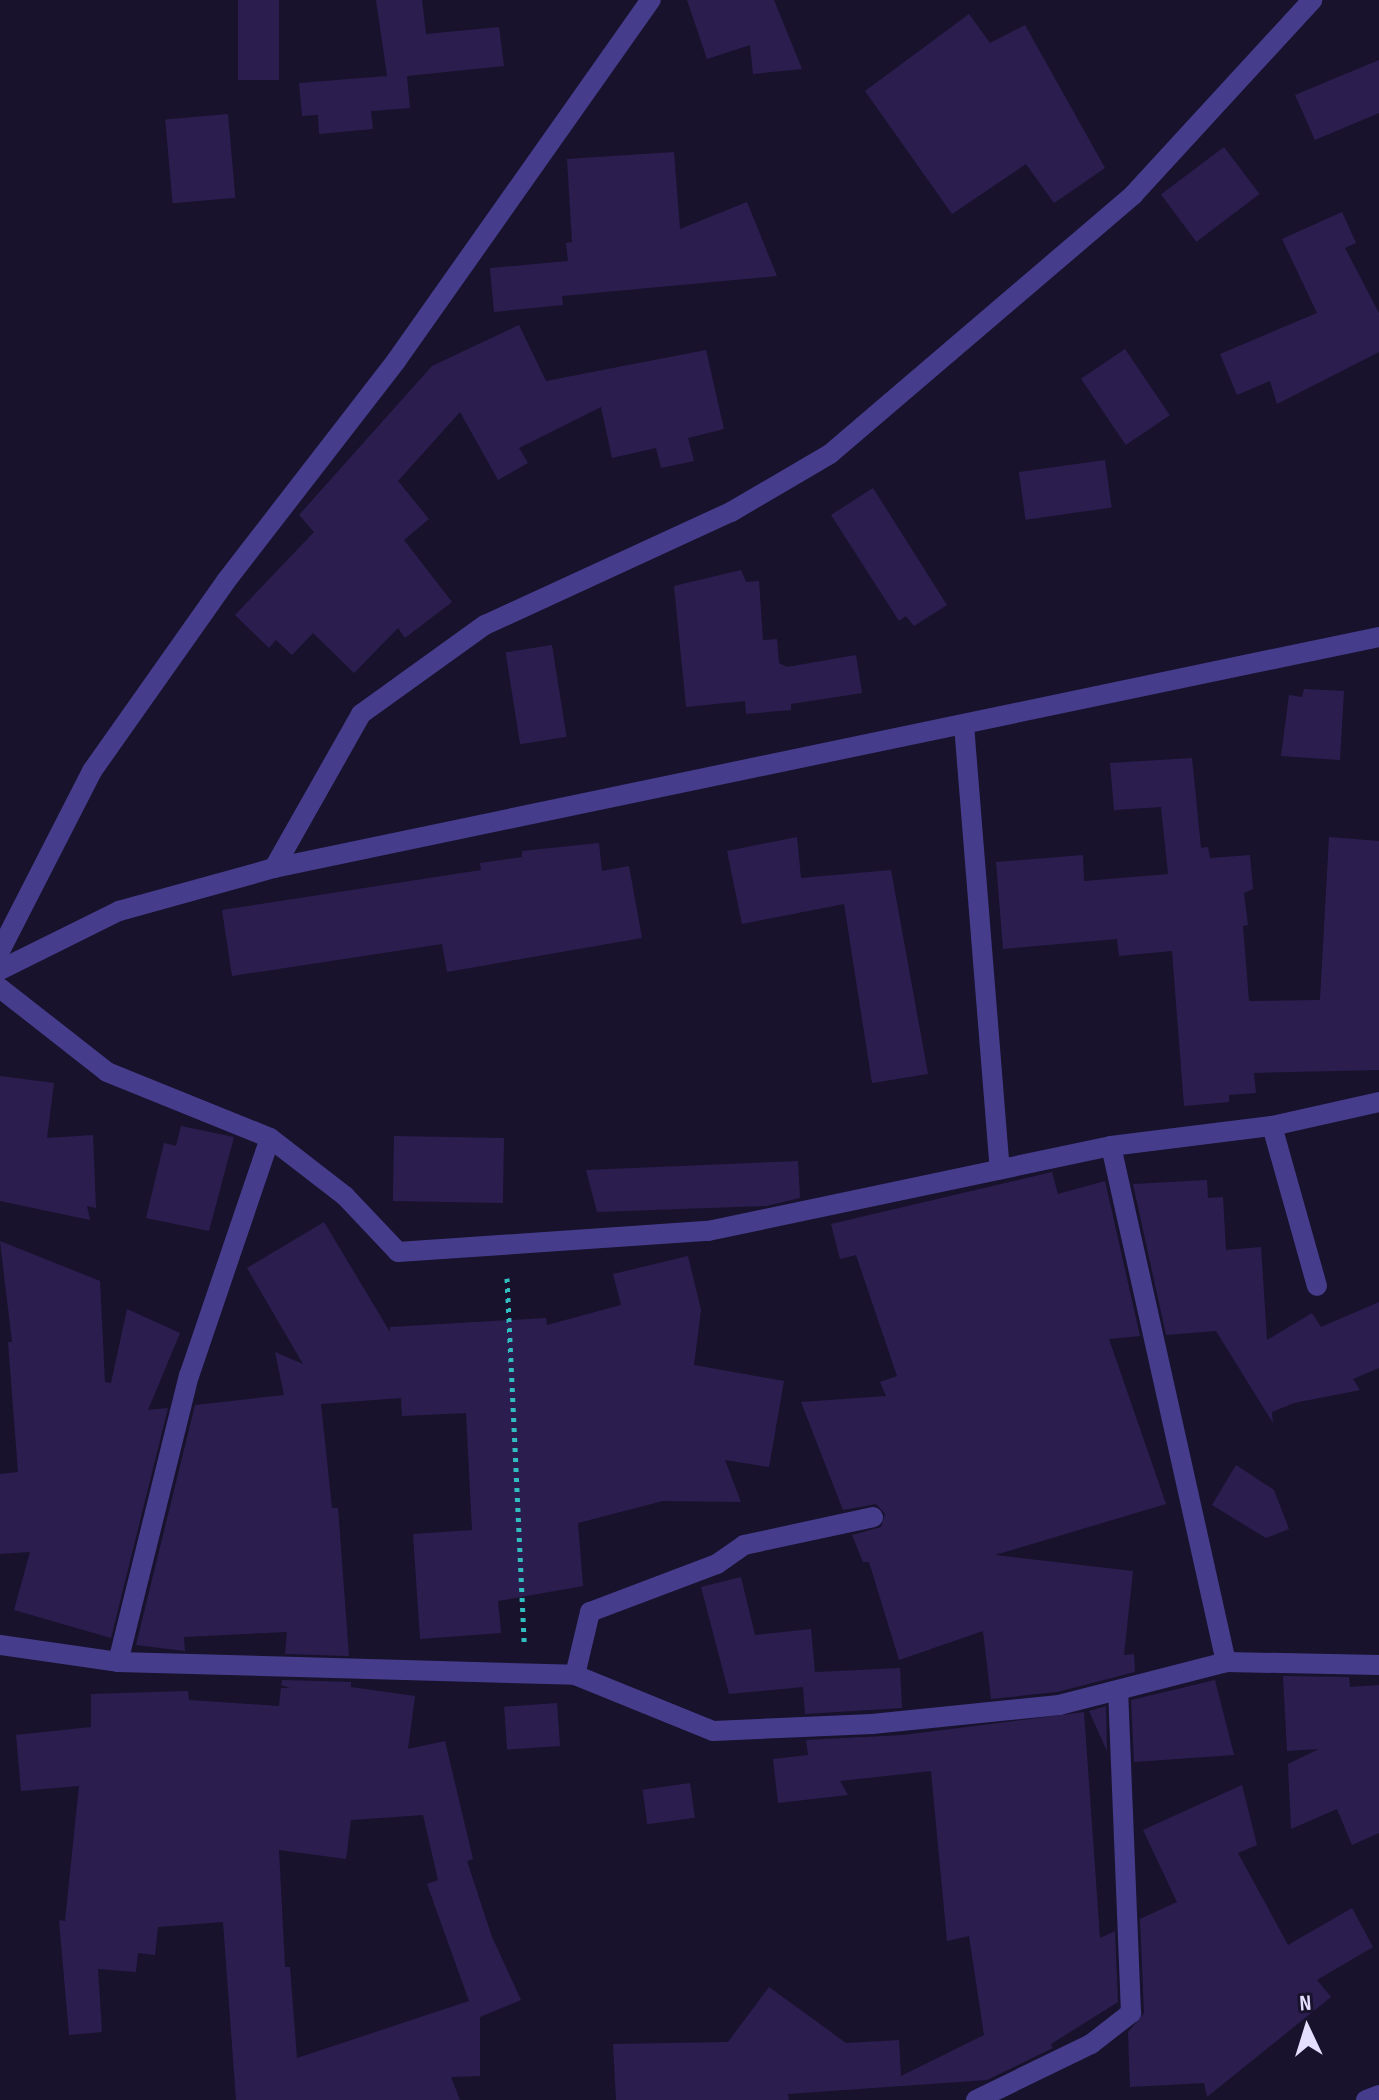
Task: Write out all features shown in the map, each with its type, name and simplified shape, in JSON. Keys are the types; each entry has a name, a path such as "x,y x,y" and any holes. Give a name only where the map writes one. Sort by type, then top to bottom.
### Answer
{"street":[{"path":"0,951 92,771 226,581 396,361 651,0"},
{"path":"274,868 361,714 485,625 731,512 830,454 1133,195 1312,0"},
{"path":"0,970 119,911 274,868 1379,637"},
{"path":"964,725 1000,1170"},
{"path":"0,988 107,1072 270,1138 345,1196 398,1252 708,1231 1111,1146 1272,1126 1379,1102"},
{"path":"1272,1126 1317,1286"},
{"path":"118,1662 189,1376 270,1138"},
{"path":"1111,1146 1226,1662"},
{"path":"575,1675 590,1612 717,1564 744,1545 873,1517"},
{"path":"0,1645 118,1662 575,1675 713,1731 872,1724 1059,1705 1118,1693 1226,1662 1379,1665"},
{"path":"976,2100 1091,2044 1131,2013 1118,1693"},
{"path":"1366,2100 1379,2095"}],"path":[{"path":"505,1245 526,1675"}],"building":[{"path":"238,0 279,0 279,80 238,80"},
{"path":"376,0 422,0 426,34 499,27 504,66 407,76 410,108 371,111 373,129 319,134 318,115 302,116 299,83 387,76"},
{"path":"687,0 774,0 802,69 753,74 750,45 707,59"},
{"path":"969,14 990,43 1025,25 1105,168 1054,203 1026,164 952,214 865,91"},
{"path":"1379,60 1379,113 1315,140 1295,95"},
{"path":"228,114 235,198 173,203 165,119"},
{"path":"1224,147 1260,194 1196,242 1161,195"},
{"path":"674,152 680,229 747,202 777,276 562,296 563,305 494,312 490,268 568,261 566,243 572,242 567,159"},
{"path":"1342,212 1356,243 1345,248 1379,313 1379,352 1277,404 1270,381 1237,395 1220,354 1317,313 1282,239"},
{"path":"519,325 546,381 706,350 724,429 688,438 694,461 661,468 656,448 612,458 601,407 519,448 528,463 498,480 460,412 398,481 429,519 404,540 452,602 405,638 398,628 354,673 313,633 292,655 276,640 269,648 235,615 314,532 299,515 432,366"},
{"path":"1125,349 1170,415 1126,445 1081,379"},
{"path":"1105,460 1112,508 1026,520 1019,472"},
{"path":"873,488 947,605 914,626 906,616 899,621 831,515"},
{"path":"741,570 746,582 759,581 763,640 777,639 779,663 787,667 856,655 862,693 791,704 791,710 746,714 745,701 686,707 674,586"},
{"path":"552,645 567,737 520,744 506,652"},
{"path":"1304,689 1344,691 1340,760 1281,756 1289,695 1302,697"},
{"path":"1192,758 1201,848 1208,847 1210,858 1250,855 1253,889 1244,893 1248,925 1243,926 1249,1001 1320,1000 1329,837 1379,841 1379,1070 1254,1073 1256,1093 1229,1095 1229,1102 1184,1106 1172,951 1119,956 1117,939 1003,949 996,862 1083,855 1084,881 1168,874 1161,807 1114,810 1110,763"},
{"path":"797,837 801,878 891,870 928,1074 872,1083 844,904 742,924 727,851"},
{"path":"599,843 602,871 629,866 642,938 447,972 442,944 232,976 222,910 481,870 480,863 522,857 522,851"},
{"path":"0,1076 54,1083 47,1138 93,1135 96,1208 87,1206 90,1220 0,1201"},
{"path":"181,1126 234,1137 209,1231 146,1218 164,1143 176,1146"},
{"path":"394,1136 504,1138 503,1203 393,1201"},
{"path":"798,1161 800,1198 766,1206 597,1212 586,1170"},
{"path":"1052,1172 1058,1194 1105,1181 1140,1336 1109,1339 1166,1504 995,1555 1133,1571 1124,1655 1134,1654 1135,1672 1057,1692 991,1699 983,1631 899,1660 869,1562 863,1562 852,1535 881,1527 885,1514 876,1504 843,1510 801,1402 886,1396 880,1382 897,1376 856,1255 840,1259 831,1224"},
{"path":"1207,1180 1208,1198 1223,1197 1226,1250 1261,1247 1267,1340 1312,1313 1321,1327 1379,1302 1379,1368 1353,1379 1360,1390 1294,1403 1272,1412 1273,1423 1216,1331 1166,1335 1133,1184"},
{"path":"324,1222 390,1332 390,1327 546,1318 547,1325 621,1305 613,1274 688,1256 701,1310 694,1365 784,1381 769,1467 725,1460 741,1502 663,1501 578,1523 583,1586 498,1601 501,1633 420,1639 413,1534 472,1530 466,1413 402,1416 401,1398 321,1404 332,1508 338,1508 349,1656 285,1654 287,1632 184,1637 185,1651 136,1645 195,1405 284,1395 275,1352 303,1364 247,1268"},
{"path":"0,1241 100,1281 105,1382 111,1383 127,1309 180,1333 148,1410 168,1408 111,1638 14,1610 30,1552 0,1554 0,1474 18,1472 8,1342 12,1342"},
{"path":"1236,1465 1274,1490 1289,1529 1266,1538 1212,1505"},
{"path":"741,1577 755,1635 811,1629 815,1672 900,1668 902,1708 805,1714 803,1687 729,1694 701,1587"},
{"path":"1283,1676 1349,1677 1350,1687 1379,1685 1379,1833 1352,1845 1337,1809 1291,1829 1288,1764 1319,1749 1287,1751"},
{"path":"282,1680 351,1682 351,1687 415,1696 408,1749 445,1741 473,1859 467,1861 492,1937 521,2000 480,2017 480,2076 451,2077 460,2100 236,2100 223,1922 158,1927 155,1955 138,1953 136,1972 98,1969 102,2032 69,2035 59,1920 65,1921 79,1786 21,1791 16,1735 91,1727 91,1694 188,1691 189,1700 279,1706 281,1688 290,1688 281,1685","holes":["423,1815 438,1880 427,1884 469,2001 297,2058 290,1967 285,1967 279,1850 346,1859 351,1820"]},
{"path":"1215,1680 1234,1755 1134,1762 1131,1700"},
{"path":"557,1703 560,1746 507,1750 504,1707"},
{"path":"1106,1706 1107,1751 1089,1711"},
{"path":"1084,1712 1100,1938 1115,1931 1118,2002 1051,2044 1053,2048 987,2080 788,2094 789,2100 616,2100 613,2044 728,2042 769,1987 846,2043 899,2040 901,2076 984,2035 969,1936 947,1941 931,1771 840,1781 848,1795 778,1803 773,1759 808,1755 806,1740 903,1735"},
{"path":"690,1783 695,1818 647,1824 642,1790"},
{"path":"1242,1785 1257,1845 1238,1853 1288,1945 1352,1908 1373,1947 1317,1980 1331,1997 1207,2097 1204,2083 1130,2087 1128,2032 1144,2013 1140,1919 1177,1902 1143,1830"}]}
